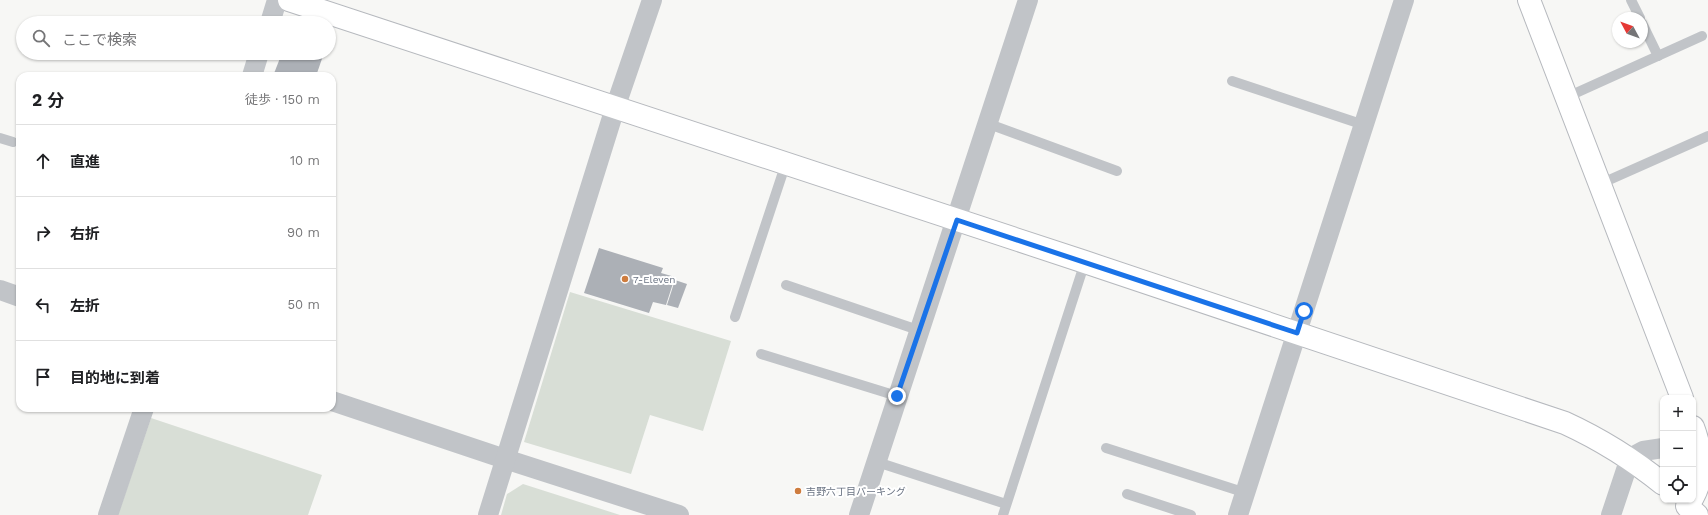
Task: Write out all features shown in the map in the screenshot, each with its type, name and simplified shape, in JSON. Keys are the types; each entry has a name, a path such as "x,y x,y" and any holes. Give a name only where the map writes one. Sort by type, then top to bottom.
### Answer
{"street":[{"path":"272,16 277,0"},
{"path":"288,0 1085,262 1565,423 1598,438 1630,458 1660,482"},
{"path":"488,515 615,108 652,0"},
{"path":"859,515 918,330 989,124 1028,0"},
{"path":"1238,515 1404,0"},
{"path":"1529,0 1681,395"},
{"path":"253,72 257,60"},
{"path":"0,290 16,296"},
{"path":"336,402 679,515"},
{"path":"108,515 143,412"},
{"path":"1690,504 1697,490 1701,472 1698,439"},
{"path":"1611,515 1630,458 1643,451 1660,448"}],"lane":[{"path":"1632,0 1637,12"},
{"path":"1648,35 1658,56"},
{"path":"1567,97 1702,36"},
{"path":"1232,81 1364,125"},
{"path":"989,124 1117,171"},
{"path":"1600,184 1708,136"},
{"path":"0,138 13,142"},
{"path":"735,317 786,163"},
{"path":"1003,515 1085,262"},
{"path":"786,285 918,330"},
{"path":"761,354 897,396"},
{"path":"1106,448 1246,494"},
{"path":"877,462 1006,504"},
{"path":"1127,494 1191,515"}],"shaded area":[{"path":"570,292 731,341 703,431 650,415 631,474 524,442"},
{"path":"151,418 322,475 308,515 118,515"},
{"path":"523,484 620,515 501,515 507,494"}],"building":[{"path":"279,60 322,60 317,72 275,72"},
{"path":"599,248 663,268 661,273 675,277 666,305 653,302 649,313 584,293"},
{"path":"675,280 687,284 678,308 667,305"}],"place":[{"name":"7-Eleven","path":"625,279"},
{"name":"吉野六丁目パーキング","path":"798,491"}],"route":[{"path":"897,396 918,330 957,220 1297,333 1304,311"}]}
